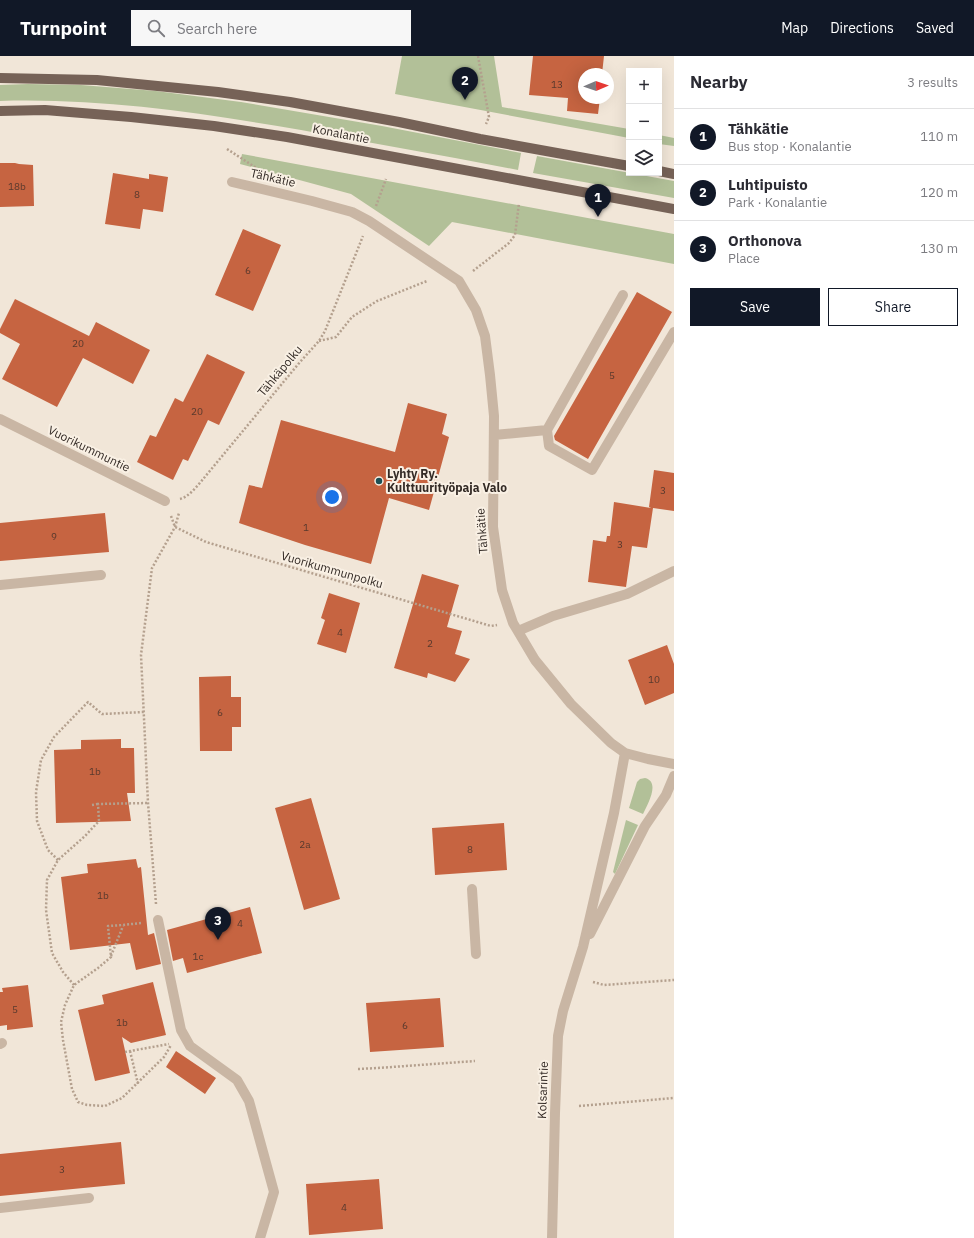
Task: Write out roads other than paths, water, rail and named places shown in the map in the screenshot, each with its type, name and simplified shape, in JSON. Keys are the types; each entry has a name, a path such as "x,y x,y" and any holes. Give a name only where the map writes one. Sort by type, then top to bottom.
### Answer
{"main road":[{"name":"Konalantie","path":"0,78 97,80 218,92 290,102 626,165"},
{"name":"Konalantie","path":"0,111 45,110 214,126 287,137 674,209"},
{"path":"662,172 674,174"}],"street":[{"name":"Tähkätie","path":"232,182 352,212 369,221 459,282 476,310 484,336 494,416 493,527 502,590 516,627 535,660 571,704 611,743 625,752"},
{"path":"623,295 547,430 549,446 592,470 674,332"},
{"name":"Vuorikummuntie","path":"0,419 165,501"},
{"path":"494,435 547,430"},
{"path":"516,627 627,594 674,571"},
{"path":"0,585 101,575"},
{"path":"625,752 648,759 674,764"},
{"name":"Kolsarintie","path":"552,1238 558,1036 563,1011 583,947 614,813 625,752"},
{"name":"Kolsarintie","path":"583,947 645,826 666,794 674,776"},
{"path":"472,889 476,954"},
{"path":"158,920 181,1030 190,1046 237,1080 249,1101 274,1192 260,1238"},
{"path":"0,1208 89,1198"}],"place":[{"name":"Luhtipuisto","path":"465,100"},
{"name":"Tähkätie","path":"598,217"},
{"name":"Lyhty Ry. Kulttuurityöpaja Valo","path":"379,481"},
{"name":"Orthonova","path":"218,940"}]}
